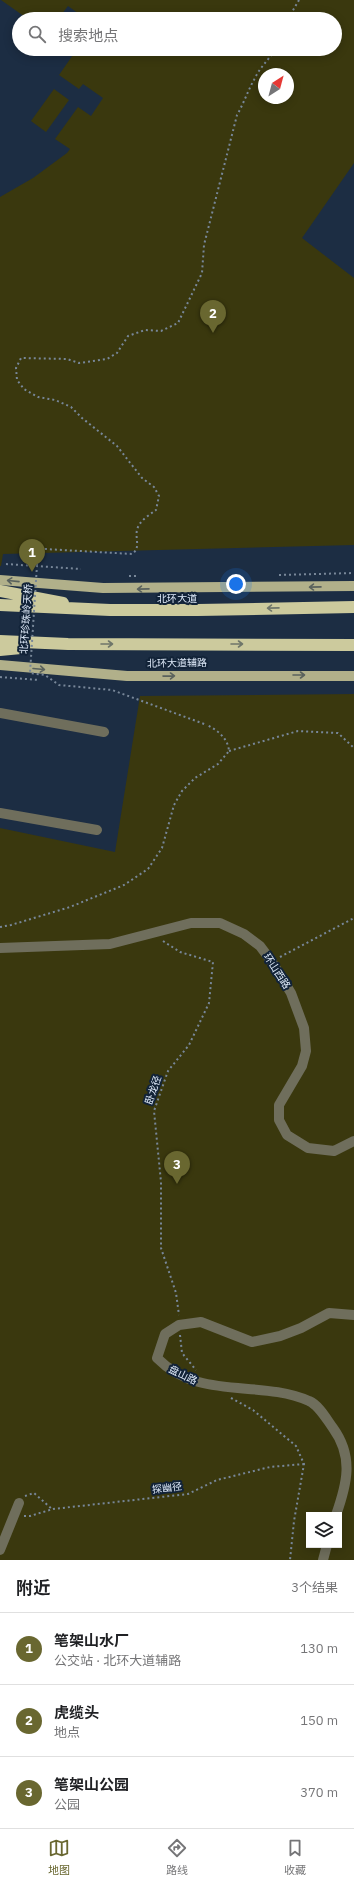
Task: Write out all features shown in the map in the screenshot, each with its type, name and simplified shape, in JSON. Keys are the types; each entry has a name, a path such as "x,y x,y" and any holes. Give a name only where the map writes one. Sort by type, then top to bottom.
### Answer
{"highway":[{"path":"0,591 110,610"},
{"name":"北环大道","path":"0,605 110,610 354,607"},
{"path":"0,641 68,644 354,645"},
{"path":"0,650 68,644"}],"main road":[{"path":"0,580 46,585 110,588 354,586"},
{"name":"北环大道辅路","path":"0,665 128,676 354,676"}],"lane":[{"path":"0,713 104,732"},
{"path":"0,813 97,830"},
{"name":"环山西路","path":"0,948 110,944 191,923 220,923 244,934 260,946 272,962 291,993 304,1028 306,1051 302,1066 279,1105 279,1120 287,1135 308,1148 334,1151 354,1141"},
{"name":"盘山路","path":"337,1512 345,1488 347,1465 339,1436 324,1415 310,1401 264,1390 208,1385 183,1377 168,1369 157,1358 165,1334 180,1325 201,1322 252,1342 280,1336 294,1331 330,1313 354,1316"},
{"path":"0,1550 19,1503"},
{"path":"323,1560 325,1548"}],"path":[{"path":"292,12 299,0"},
{"path":"37,565 38,553 45,549 132,554 135,552 137,546 137,529 145,518 156,510 159,496 154,487 142,478 117,446 82,418 71,407 55,400 38,398 24,389 17,380 16,368 21,358 67,359 79,363 107,359 117,353 128,336 145,330 161,331 178,323 202,273 204,245 237,115 255,76 271,56"},
{"path":"6,564 81,569"},
{"name":"北环珍珠岭天桥","path":"37,565 30,673 45,675 59,685 112,690 207,725 216,729 224,739 229,751"},
{"path":"273,575 354,573"},
{"path":"34,576 42,576"},
{"path":"126,576 141,576"},
{"path":"0,927 70,907 124,885 148,869 162,848 174,805 182,791 195,778 218,764 229,751 298,731 338,733 354,748"},
{"path":"272,962 354,918"},
{"name":"卧龙径","path":"151,934 180,952 213,962 209,1003 189,1045 168,1071 154,1110 161,1182 161,1248 176,1293 180,1325"},
{"path":"180,1325 182,1353 208,1385"},
{"path":"227,1396 253,1410 296,1446 304,1464 294,1521 290,1560"},
{"name":"探幽径","path":"15,1515 30,1516 53,1509 188,1494 217,1480 270,1467 304,1464"},
{"path":"34,1493 53,1509"}],"shaded area":[{"path":"1,0 354,0 354,163 302,238 354,278 354,545 3,554 0,566 0,197 33,178 67,153 70,149 55,139 78,107 91,116 103,98 83,84 79,89 59,75 72,56 342,56 342,12 76,12 68,6 63,12 18,12"},
{"path":"54,89 69,100 46,132 31,121"},
{"path":"354,694 354,1560 0,1560 0,828 115,852 140,696"}],"place":[{"name":"虎缆头","path":"213,333"},
{"name":"笔架山水厂","path":"32,572"},
{"name":"笔架山公园","path":"177,1184"}]}
